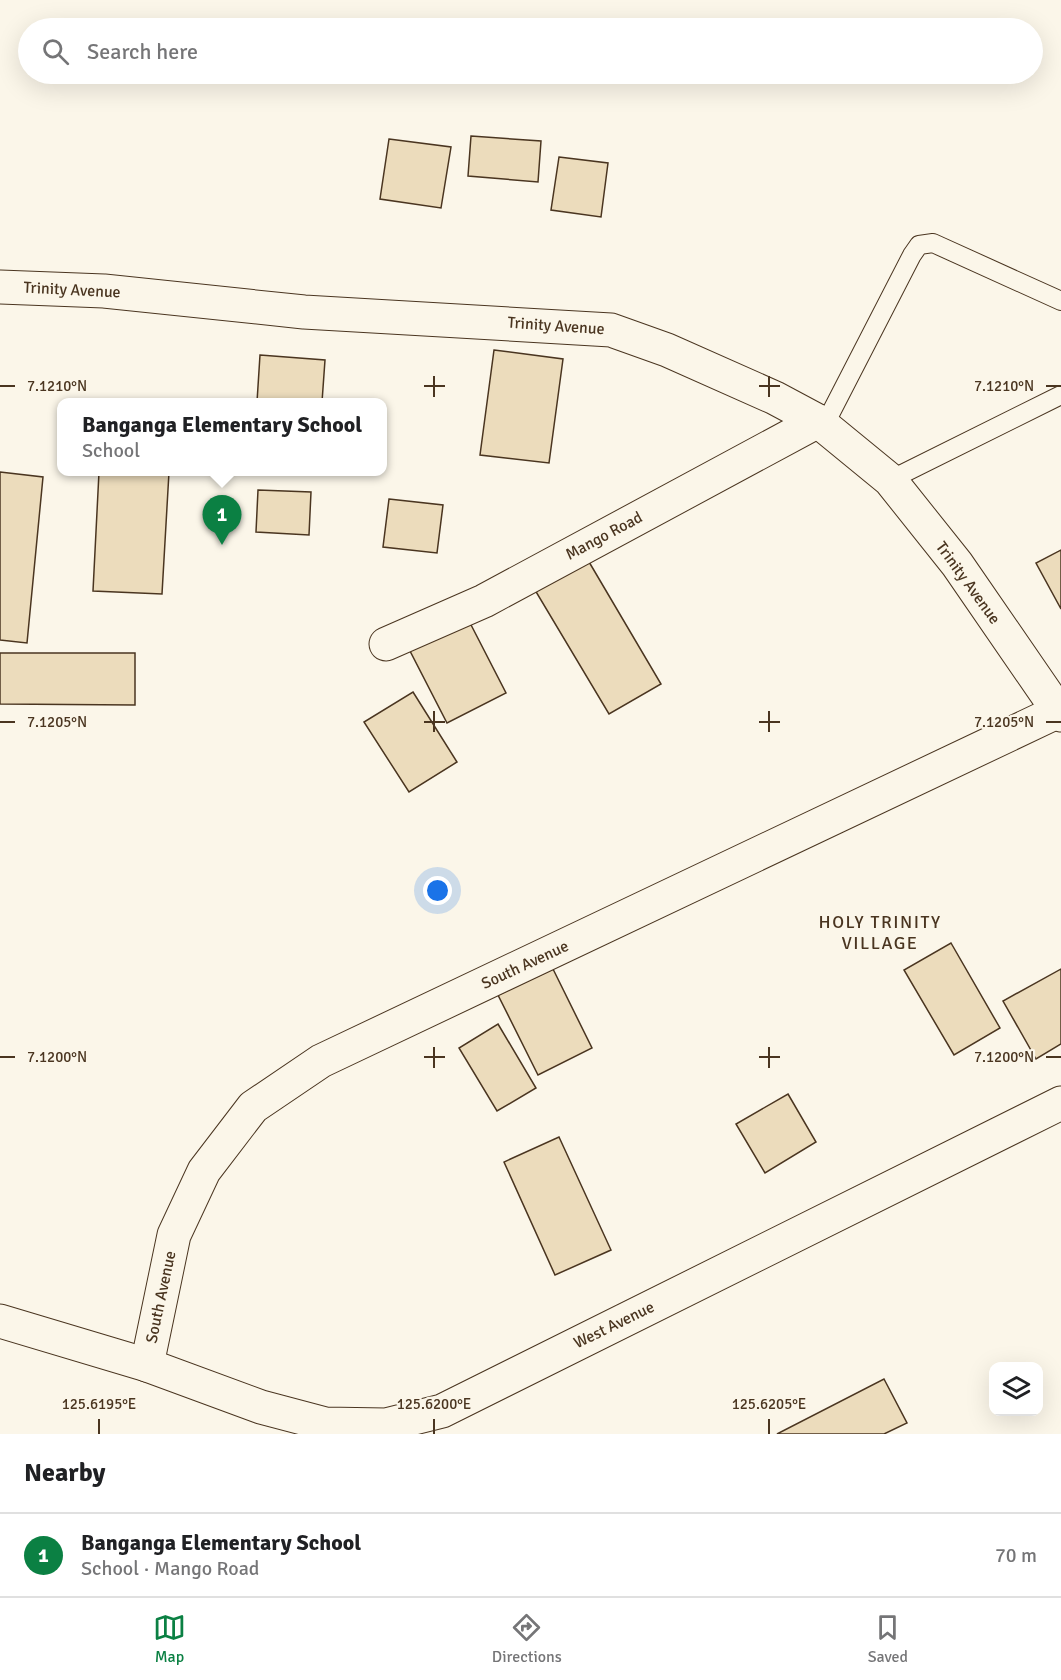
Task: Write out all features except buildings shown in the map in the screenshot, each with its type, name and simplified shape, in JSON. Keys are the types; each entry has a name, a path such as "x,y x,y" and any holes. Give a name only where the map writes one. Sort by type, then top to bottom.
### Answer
{"street":[{"name":"Trinity Avenue","path":"0,287 104,291 304,312 611,330 667,350 775,398 821,423 890,480 957,564 1060,712"},
{"name":"Mango Road","path":"387,644 484,601 821,423"},
{"name":"South Avenue","path":"147,1365 174,1235 204,1171 253,1107 321,1061 1060,712"},
{"name":"West Avenue","path":"0,1321 147,1365 261,1407 326,1424 386,1425 442,1411 1061,1103"}],"lane":[{"path":"821,423 919,245 933,243 1061,301"},
{"path":"890,480 1061,395"}],"place":[{"name":"Banganga Elementary School","path":"222,545"}],"district":[{"name":"HOLY TRINITY VILLAGE","path":"880,932"}]}
